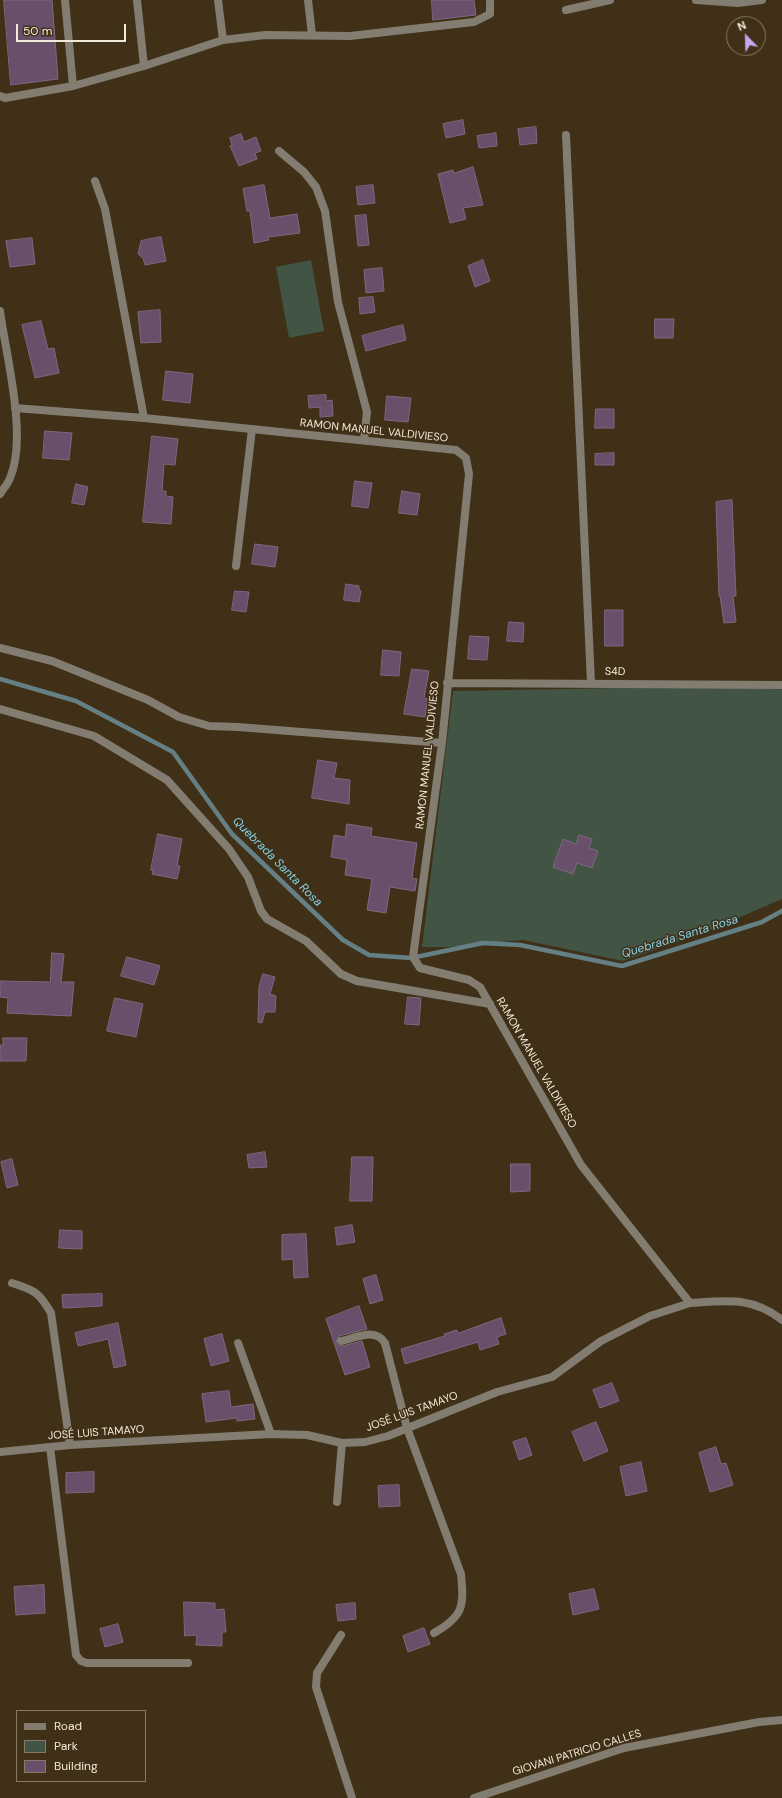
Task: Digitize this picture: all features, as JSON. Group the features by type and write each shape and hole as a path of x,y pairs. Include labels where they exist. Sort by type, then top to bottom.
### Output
{"street":[{"path":"65,0 73,86"},
{"path":"138,0 144,66"},
{"path":"218,0 223,40"},
{"path":"308,0 312,34"},
{"path":"0,96 5,98 73,86 144,66 223,40 264,35 312,34 350,36 474,22 490,14 490,0"},
{"path":"566,10 610,0"},
{"path":"696,0 738,3 762,0"},
{"path":"566,135 591,682"},
{"path":"279,152 304,172 316,187 325,211 338,302 367,412 364,440"},
{"path":"95,181 105,209 144,418"},
{"path":"0,311 15,408 17,448 10,478 0,494"},
{"name":"RAMON MANUEL VALDIVIESO","path":"15,408 144,418 456,450 466,458 469,474 442,743 413,957 420,968 475,983 480,987 581,1165 690,1303"},
{"path":"236,566 252,429"},
{"path":"0,648 52,660 148,700 179,717 209,726 442,743"},
{"name":"S4D","path":"447,683 591,682 782,685"},
{"path":"0,709 94,736 167,780 229,849 248,877 261,912 266,919 306,942 341,974 356,981 490,1004"},
{"path":"12,1283 33,1289 44,1300 51,1313 70,1445"},
{"path":"690,1303 733,1301 757,1304 782,1320"},
{"name":"JOSÉ LUIS TAMAYO","path":"0,1452 70,1445 272,1434 307,1435 342,1443 365,1442 388,1436 497,1392 552,1378 601,1341 650,1316 690,1303"},
{"path":"340,1342 371,1334 382,1338 385,1343 407,1428 461,1574 463,1599 458,1615 447,1626 434,1633"},
{"path":"238,1343 272,1434"},
{"path":"337,1502 342,1443"},
{"path":"50,1447 76,1655 78,1658 87,1663 188,1663"},
{"path":"340,1635 317,1673 316,1687 352,1798"},
{"name":"GIOVANI PATRICIO CALLES","path":"474,1798 624,1748 759,1722 782,1720"}],"green space":[{"path":"311,260 324,331 289,338 276,267"},
{"path":"782,685 782,899 708,931 623,961 523,940 449,947 422,947 453,691"}],"building":[{"path":"4,0 52,0 58,79 11,85"},
{"path":"432,0 474,0 476,15 433,20"},
{"path":"463,120 465,134 446,138 443,124"},
{"path":"536,127 537,143 520,145 518,129"},
{"path":"496,133 497,146 479,148 477,136"},
{"path":"241,134 244,142 256,137 261,151 255,153 257,159 239,166 230,146 232,145 230,138"},
{"path":"473,167 483,205 463,208 466,219 450,223 438,174 453,170 454,173"},
{"path":"264,185 270,218 297,214 300,233 268,237 269,240 254,243 250,211 247,211 243,189"},
{"path":"373,185 375,203 358,205 356,187"},
{"path":"366,215 369,245 358,246 355,216"},
{"path":"161,237 166,261 145,265 143,258 138,254 141,241"},
{"path":"32,238 35,264 10,267 6,241"},
{"path":"483,260 490,281 475,287 468,266"},
{"path":"382,268 384,291 366,293 364,270"},
{"path":"373,297 375,312 360,314 359,298"},
{"path":"160,310 161,342 141,343 138,312"},
{"path":"655,319 674,319 673,338 655,338"},
{"path":"41,321 48,349 54,348 59,373 35,378 22,325"},
{"path":"403,325 406,340 366,351 362,336"},
{"path":"166,371 193,374 190,403 163,400"},
{"path":"326,395 326,401 332,400 333,416 320,417 320,407 309,408 308,396"},
{"path":"387,396 411,398 408,422 385,420"},
{"path":"596,409 614,409 614,428 595,428"},
{"path":"45,431 72,433 69,460 43,458"},
{"path":"152,436 178,439 175,465 164,464 162,491 166,491 166,496 173,497 171,524 143,522"},
{"path":"614,453 614,465 595,465 595,454"},
{"path":"355,481 372,483 368,508 352,506"},
{"path":"76,484 88,487 84,505 72,503"},
{"path":"402,491 420,494 417,515 399,513"},
{"path":"732,500 736,596 733,596 736,622 724,623 719,596 716,502"},
{"path":"255,544 278,547 275,567 252,564"},
{"path":"346,584 359,586 359,590 361,591 359,602 344,600"},
{"path":"235,591 249,592 246,612 232,610"},
{"path":"605,610 623,610 623,646 605,646"},
{"path":"509,622 524,623 523,642 507,641"},
{"path":"470,636 489,637 487,660 468,659"},
{"path":"383,650 401,652 399,676 381,675"},
{"path":"412,669 429,671 424,698 428,699 425,717 404,714"},
{"path":"318,760 337,763 334,778 350,780 349,804 312,798"},
{"path":"347,824 372,828 371,836 417,843 412,878 417,879 415,891 390,887 386,913 367,910 372,879 345,875 347,860 331,857 334,835 345,837"},
{"path":"158,834 182,839 177,866 180,866 177,879 152,874 153,870 151,870"},
{"path":"579,835 592,839 589,848 598,851 592,868 577,863 573,874 553,867 563,839 576,844"},
{"path":"52,953 64,954 61,982 74,982 71,1016 7,1013 8,998 0,997 0,981 50,982"},
{"path":"127,957 160,966 154,985 121,976"},
{"path":"263,974 275,977 270,994 276,996 275,1012 265,1012 262,1023 258,1022 259,987"},
{"path":"408,997 421,998 419,1025 405,1024"},
{"path":"115,998 143,1004 136,1037 107,1031"},
{"path":"3,1038 27,1038 26,1061 0,1061 0,1045 3,1045"},
{"path":"265,1152 267,1167 249,1168 247,1155"},
{"path":"352,1157 373,1157 372,1201 350,1201"},
{"path":"12,1159 18,1185 7,1188 1,1162"},
{"path":"511,1164 530,1164 530,1191 511,1192"},
{"path":"352,1225 355,1242 337,1245 335,1228"},
{"path":"60,1230 82,1231 82,1249 59,1248"},
{"path":"306,1234 308,1277 294,1278 293,1259 282,1260 282,1235"},
{"path":"376,1275 383,1300 370,1304 363,1279"},
{"path":"102,1294 102,1306 63,1308 62,1295"},
{"path":"359,1306 367,1329 339,1336 336,1342 337,1345 342,1346 362,1341 370,1367 345,1375 326,1319"},
{"path":"501,1318 506,1334 497,1337 499,1344 480,1350 478,1342 405,1364 401,1349 445,1336 444,1334 457,1330 458,1333"},
{"path":"118,1323 126,1365 114,1368 108,1339 78,1346 75,1333"},
{"path":"222,1334 229,1361 211,1366 204,1339"},
{"path":"612,1383 619,1401 600,1408 593,1390"},
{"path":"229,1391 231,1407 253,1404 255,1419 237,1421 237,1418 206,1422 202,1394"},
{"path":"596,1422 608,1451 584,1461 572,1432"},
{"path":"526,1438 532,1455 519,1460 513,1442"},
{"path":"716,1447 721,1464 726,1463 733,1485 710,1492 699,1453"},
{"path":"641,1462 647,1491 626,1496 620,1467"},
{"path":"94,1472 94,1492 66,1493 66,1473"},
{"path":"399,1485 400,1506 379,1507 378,1486"},
{"path":"44,1585 45,1613 16,1615 14,1587"},
{"path":"594,1589 599,1609 573,1615 569,1594"},
{"path":"184,1602 215,1603 215,1610 224,1609 226,1632 222,1632 222,1646 196,1645 197,1635 185,1636"},
{"path":"355,1603 356,1619 338,1621 336,1605"},
{"path":"118,1624 123,1642 105,1647 100,1629"},
{"path":"424,1628 430,1644 408,1652 403,1636"}],"waterway":[{"name":"Quebrada Santa Rosa","path":"0,679 76,701 173,752 232,834 343,940 369,955 411,958"},
{"name":"Quebrada Santa Rosa","path":"416,957 483,943 520,945 622,966 762,922 782,911"}]}
